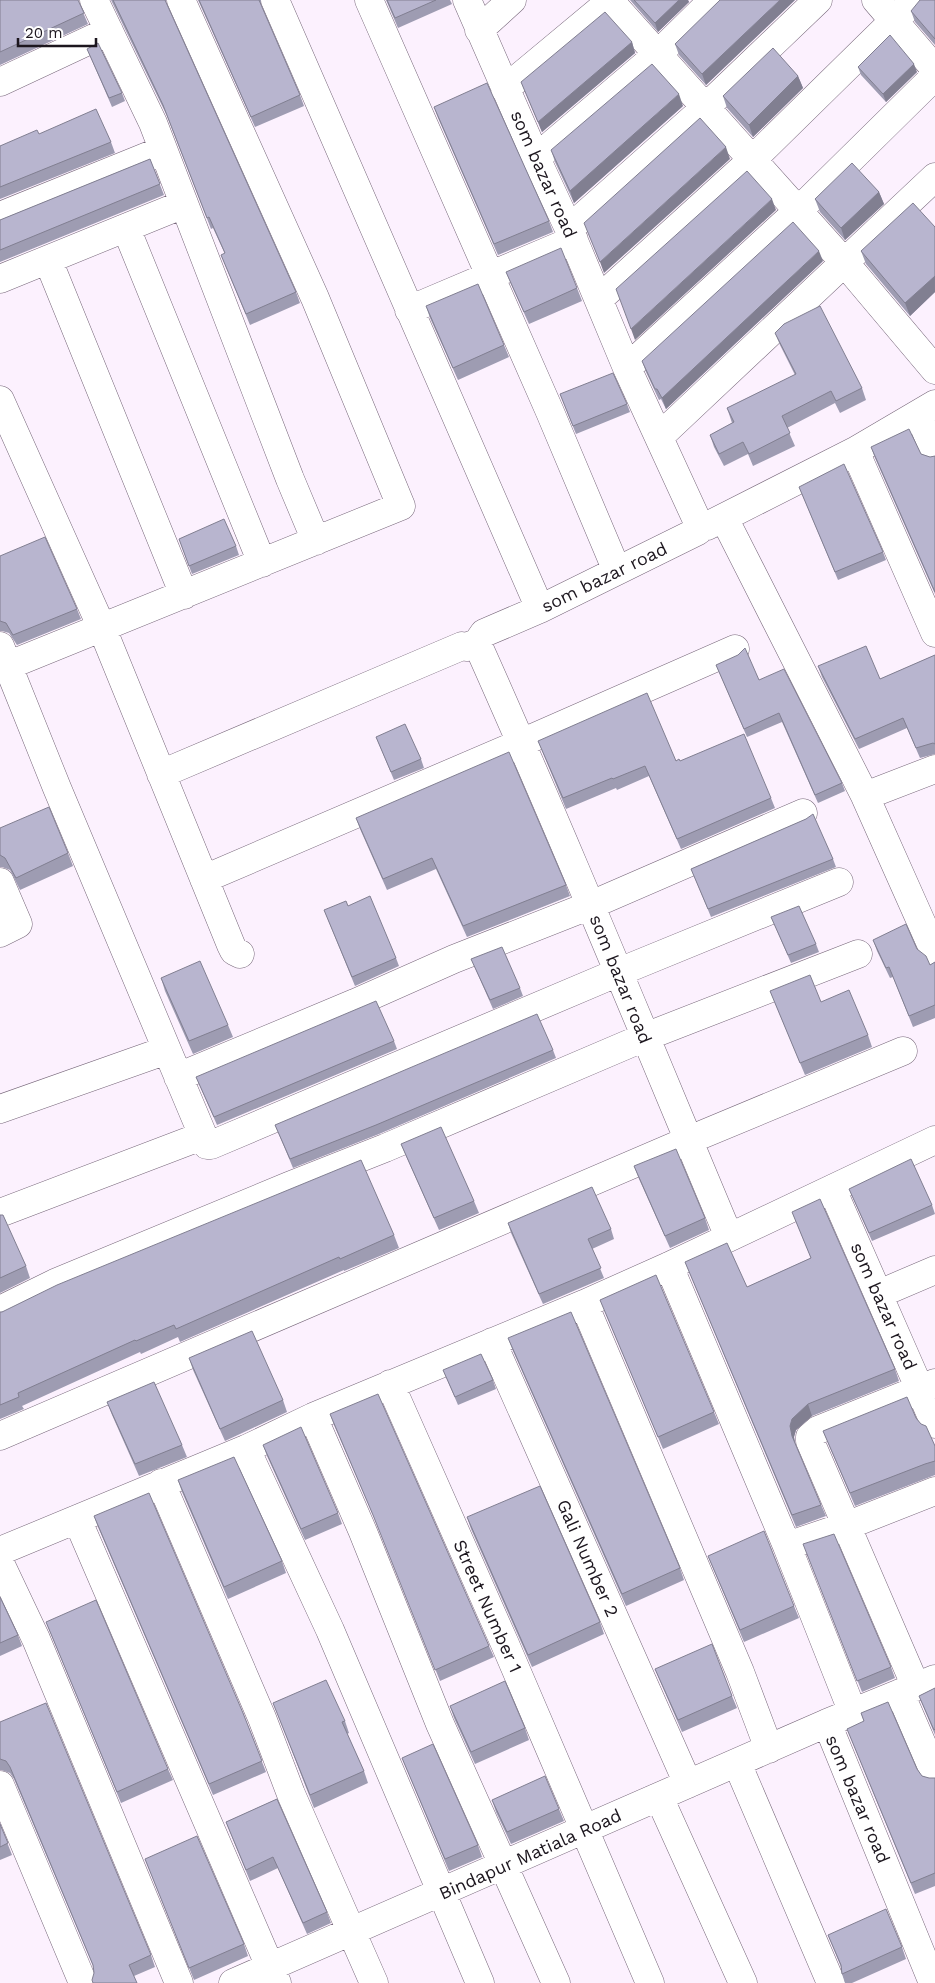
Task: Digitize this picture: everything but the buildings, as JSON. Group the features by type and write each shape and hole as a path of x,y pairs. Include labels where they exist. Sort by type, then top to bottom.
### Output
{"street":[{"path":"94,0 153,123 286,470 316,541"},
{"path":"182,0 315,298 401,506 102,628 4,656 207,1145 211,1145 618,972 839,882"},
{"path":"275,0 540,609"},
{"path":"369,0 617,571"},
{"name":"som bazar road","path":"467,0 599,299 627,368 699,524 700,530 540,609 484,633 477,643 591,905 644,1037 729,1237"},
{"path":"479,30 512,0"},
{"path":"536,158 657,54 713,0"},
{"path":"409,310 490,276 571,235 818,0"},
{"path":"876,0 935,68"},
{"path":"599,299 752,160 915,0"},
{"path":"505,89 610,1 844,262 935,370"},
{"path":"0,82 109,31"},
{"path":"627,368 798,211 935,76"},
{"path":"0,216 163,150"},
{"path":"659,437 935,177"},
{"path":"0,279 184,204"},
{"path":"126,228 262,563"},
{"path":"48,260 184,595"},
{"path":"0,400 102,628 230,945 234,951 240,954"},
{"path":"700,530 855,451 927,410 935,452"},
{"path":"855,451 935,633"},
{"path":"724,518 866,796 935,953"},
{"path":"161,774 462,646 466,648 477,643"},
{"path":"204,879 521,743 735,648"},
{"path":"866,796 935,769"},
{"path":"178,1077 355,1003 454,959 591,905 803,813"},
{"path":"0,882 18,924 0,932"},
{"path":"0,1310 55,1283 385,1148 644,1037 858,954"},
{"path":"0,1108 167,1050"},
{"path":"0,1436 689,1140 904,1051"},
{"path":"0,1213 202,1136"},
{"path":"0,1551 246,1449 313,1417 390,1384 584,1304 669,1266 935,1140"},
{"name":"som bazar road","path":"832,1189 879,1294 927,1386 935,1424"},
{"path":"669,1266 787,1546 853,1713"},
{"path":"879,1294 935,1270"},
{"path":"584,1304 740,1672 769,1748"},
{"name":"Gali Number 2","path":"492,1342 685,1779"},
{"name":"Street Number 1","path":"390,1384 650,1983"},
{"path":"927,1386 818,1430 810,1437 810,1441 917,1686 935,1774"},
{"path":"313,1417 363,1532 440,1724 556,1983"},
{"path":"246,1449 330,1630 480,1983"},
{"path":"161,1483 262,1718 291,1794 374,1983"},
{"path":"787,1546 846,1526 935,1491"},
{"path":"77,1519 274,1975"},
{"path":"0,1563 36,1639 179,1983"},
{"name":"som bazar road","path":"917,1686 827,1723 933,1983"},
{"name":"Bindapur Matiala Road","path":"233,1983 274,1975 351,1932 659,1797 685,1779 737,1763 827,1723"},
{"path":"737,1763 831,1983"},
{"path":"0,1785 83,1983"},
{"path":"659,1797 743,1983"}]}
